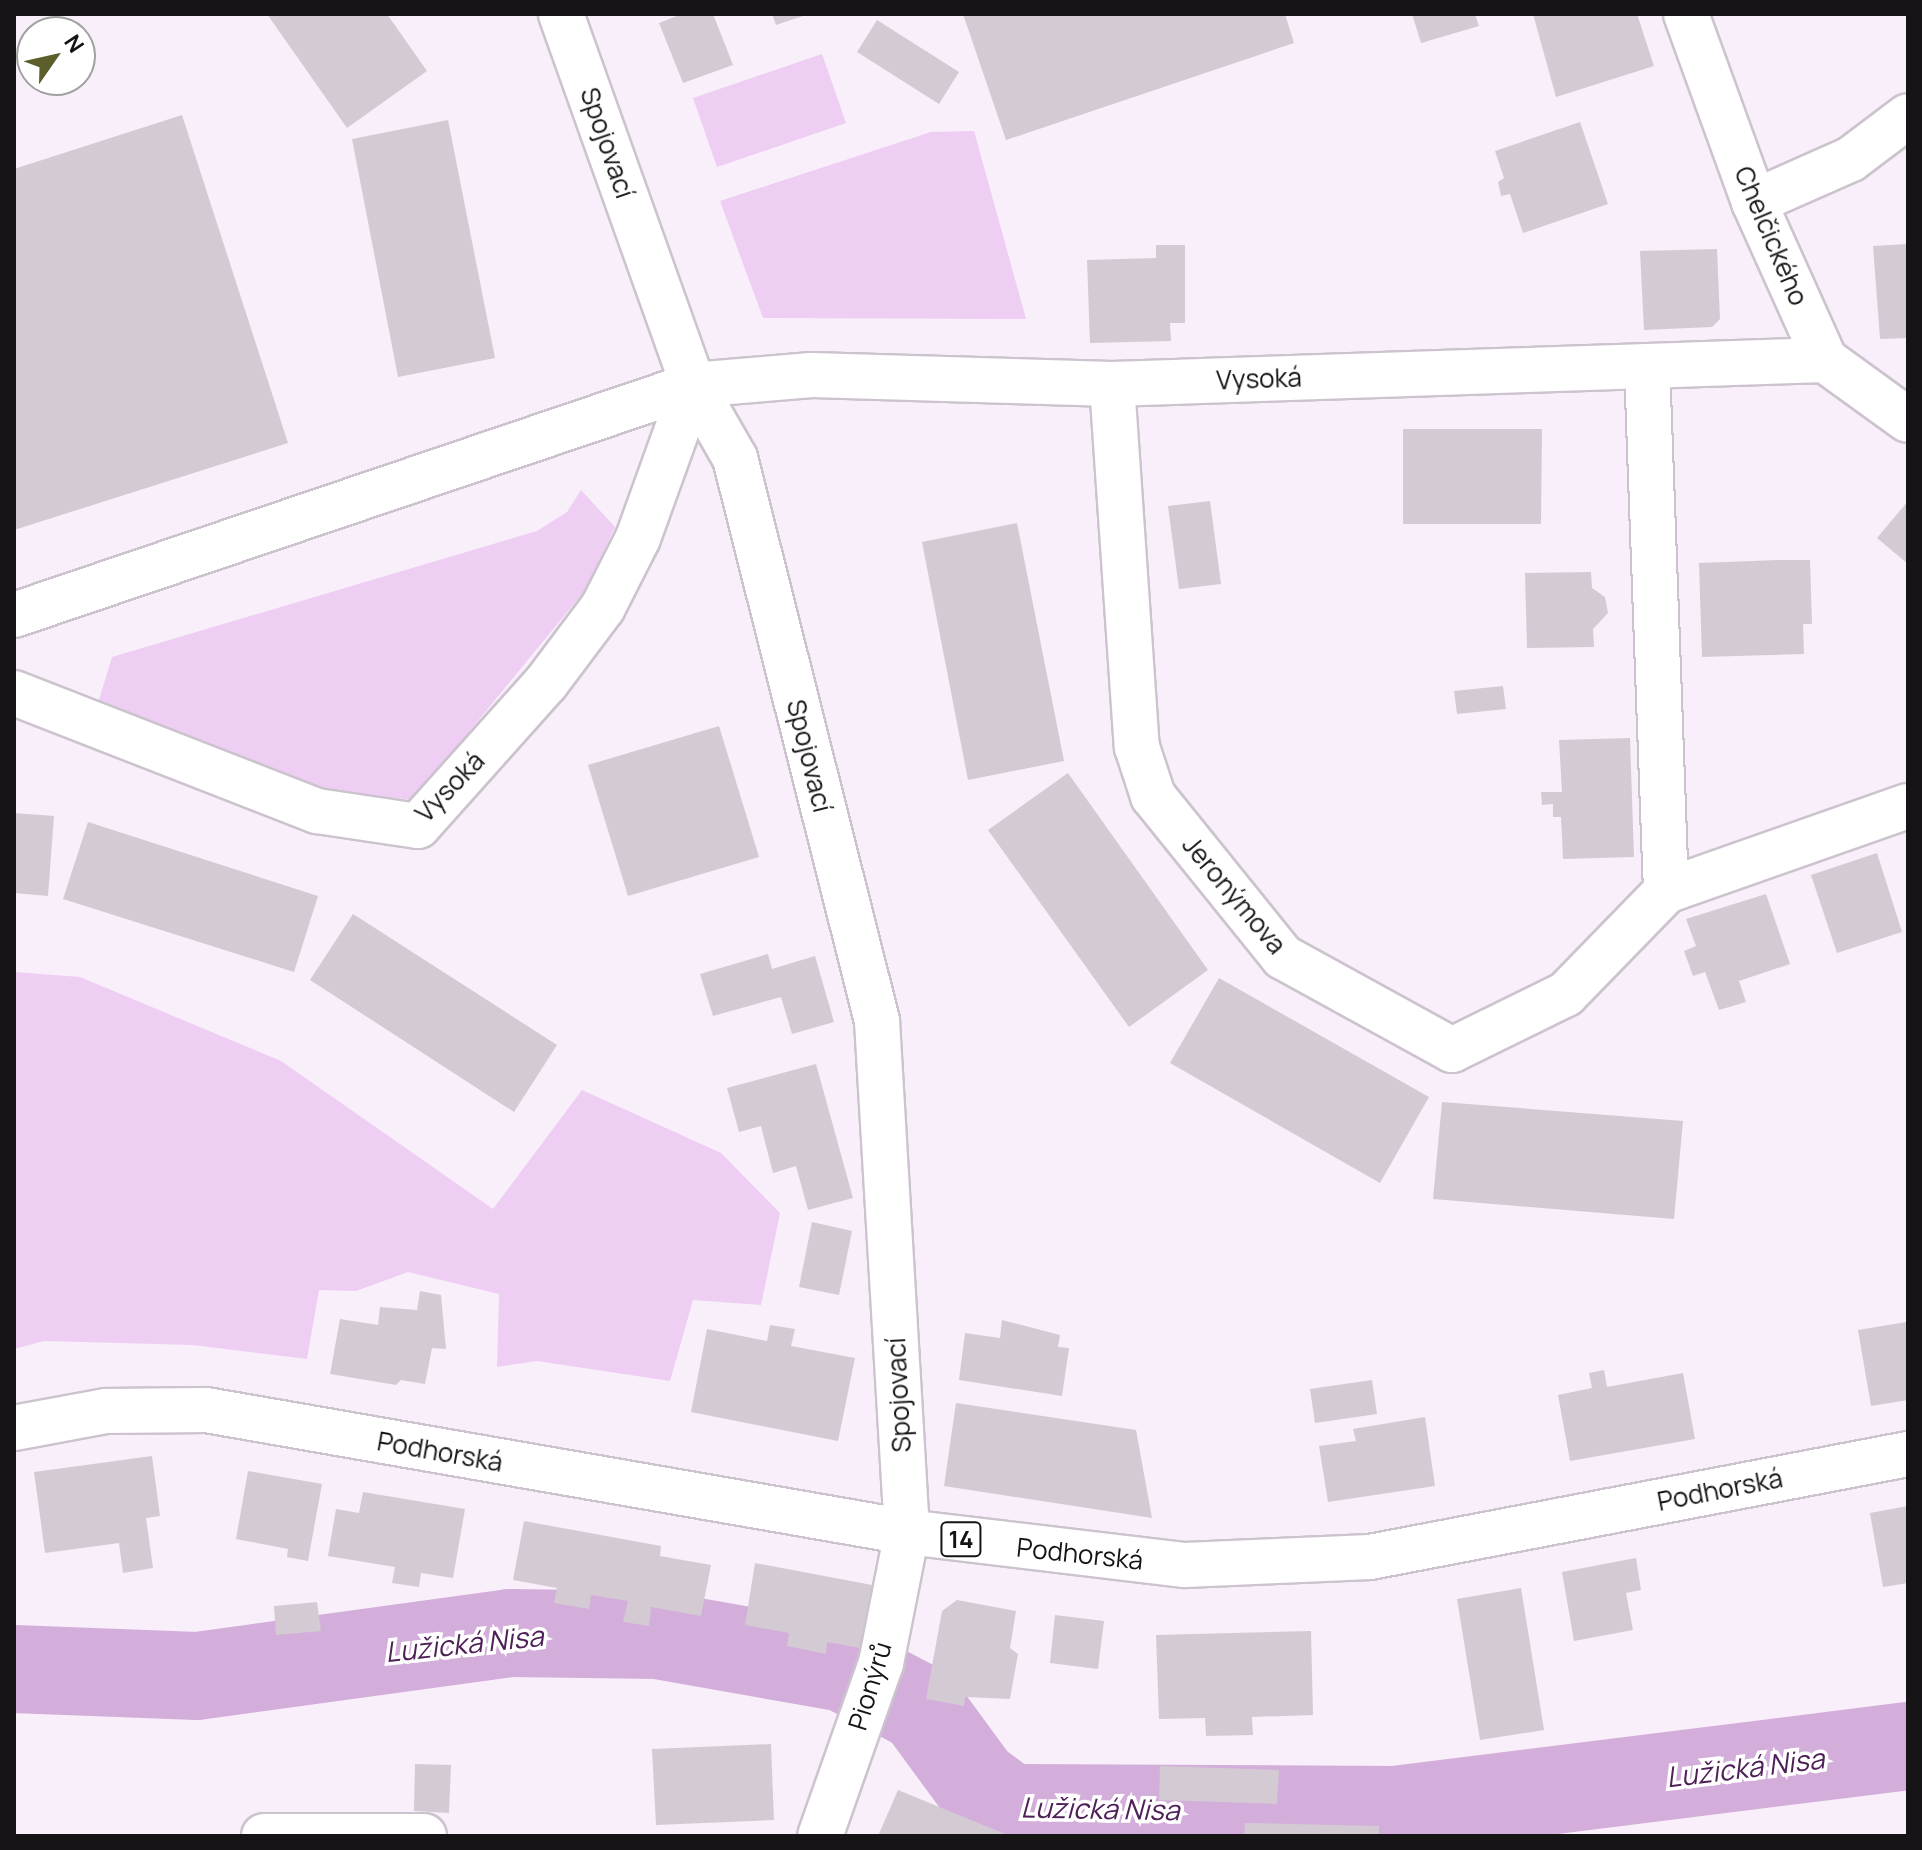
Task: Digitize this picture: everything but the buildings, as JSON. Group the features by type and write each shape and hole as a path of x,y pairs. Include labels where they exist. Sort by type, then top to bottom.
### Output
{"street":[{"name":"Spojovací","path":"561,14 693,385 735,458 877,1021 907,1532"},
{"name":"Chelčického","path":"1686,14 1754,202 1825,360"},
{"path":"1754,202 1851,159 1908,116"},
{"name":"Vysoká","path":"14,615 693,385 812,375 1112,384 1825,360"},
{"path":"1825,360 1890,385 1908,420"},
{"path":"1647,366 1666,891"},
{"name":"Jeronýmova","path":"1112,384 1137,747 1153,796 1283,957 1452,1050 1566,994 1666,891 1908,806"},
{"name":"Vysoká","path":"14,693 317,811 418,826 546,683 603,607 638,538 693,385"},
{"name":"Podhorská","path":"14,1428 106,1411 206,1410 907,1532 1185,1565 1306,1563 1370,1557 1908,1454"},
{"name":"Pionýrů","path":"820,1836 874,1681 907,1532"},
{"path":"264,1836 424,1836"}],"shaded area":[{"path":"822,54 846,123 717,167 693,98"},
{"path":"974,131 1026,319 763,318 720,201 931,132"},
{"path":"581,490 615,527 586,589 413,800 329,791 98,703 112,657 537,531 567,512"},
{"path":"14,972 80,977 281,1061 493,1209 582,1090 721,1153 780,1213 761,1305 693,1300 670,1381 537,1361 497,1367 499,1294 408,1272 356,1291 319,1290 307,1359 193,1345 44,1341 14,1349"}],"waterway":[{"name":"Lužická Nisa","path":"14,1669 197,1676 510,1633 657,1635 844,1668 921,1708 976,1783 1010,1808 1395,1810 1908,1746"}]}
